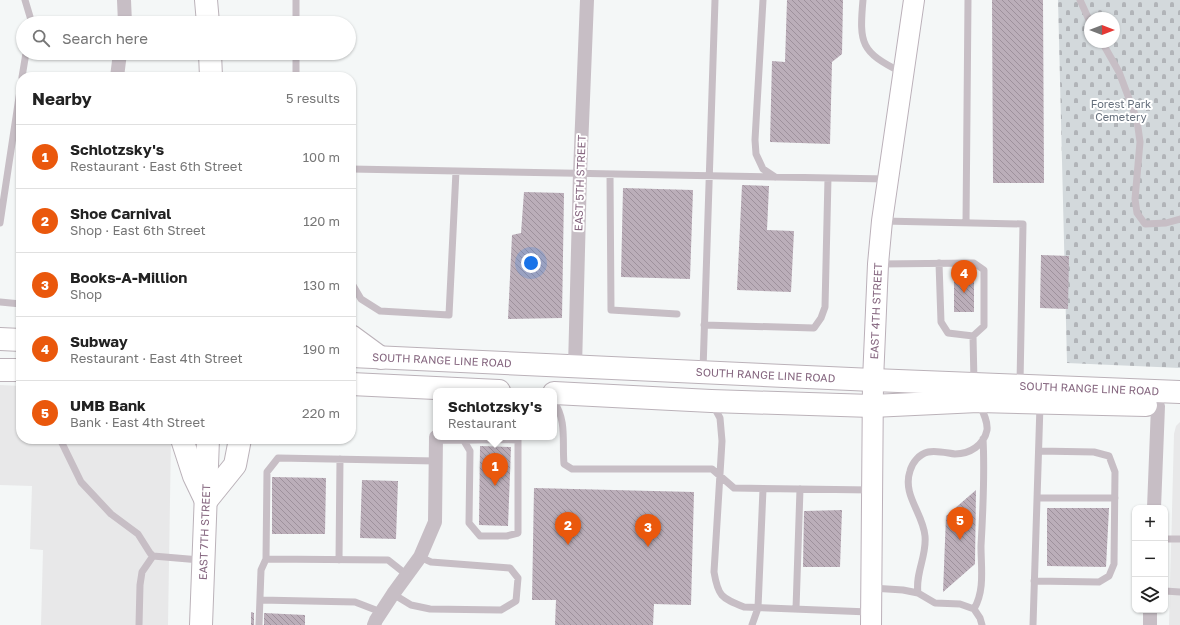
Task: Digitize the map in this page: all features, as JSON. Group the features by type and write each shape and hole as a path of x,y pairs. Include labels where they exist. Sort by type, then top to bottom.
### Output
{"main road":[{"path":"206,0 207,16"},
{"path":"210,60 211,72"},
{"path":"0,339 16,340"},
{"path":"356,340 381,358"},
{"name":"SOUTH RANGE LINE ROAD","path":"356,356 872,380 976,392 1040,402 1180,407"},
{"path":"0,370 16,370"},
{"path":"356,384 433,389"},
{"name":"SOUTH RANGE LINE ROAD","path":"557,393 711,401 872,406 1020,386 1180,392"},
{"path":"184,444 194,476 206,501 234,465 239,444"},
{"name":"EAST 7TH STREET","path":"201,625 208,444"}],"street":[{"path":"124,0 125,16"},
{"name":"EAST 5TH STREET","path":"575,367 580,173 587,0"},
{"name":"EAST 4TH STREET","path":"870,618 872,380 878,264 882,221 914,0"},
{"path":"118,72 119,60"},
{"path":"1154,505 1158,406"},
{"path":"374,625 393,594 420,557 435,522 436,440"},
{"path":"1150,613 1150,625"}],"lane":[{"path":"24,0 30,16"},
{"path":"296,0 296,16"},
{"path":"703,373 708,176 715,0"},
{"path":"763,0 755,140 756,154 763,169 775,177"},
{"path":"863,0 861,28 865,44 873,56 903,73"},
{"path":"966,223 968,0"},
{"path":"1080,0 1085,12"},
{"path":"1105,48 1119,72 1137,120 1140,142 1135,199 1137,213 1145,224 1166,223 1180,219"},
{"path":"23,72 25,60"},
{"path":"296,60 296,72"},
{"path":"0,223 16,117"},
{"path":"356,169 888,179"},
{"path":"356,290 361,298 380,311 450,315 456,171"},
{"path":"610,174 611,310 677,314"},
{"path":"704,325 814,328 821,318 825,307 828,178"},
{"path":"882,221 1023,224 1020,386"},
{"path":"878,264 939,263 974,263 984,270 984,326 973,336 948,333 941,322 939,263"},
{"path":"0,302 16,304"},
{"path":"918,593 916,583 923,561 925,536 923,523 912,502 908,487 909,472 917,458 928,452 955,454 969,452 980,444 987,430 985,416 976,392 973,336"},
{"path":"711,401 720,418 722,441 714,572 717,588 727,600 744,607 796,609 870,618"},
{"path":"1033,625 1040,402"},
{"path":"557,406 562,422 564,464 572,468 712,468 734,488 871,490"},
{"path":"974,609 979,600 982,579 981,556 984,476 983,438"},
{"path":"450,440 474,440"},
{"path":"464,441 470,451 469,523 480,536 507,536 518,533 518,440"},
{"path":"62,444 81,482 112,514 138,534 153,556 204,561"},
{"path":"1034,581 1099,582 1109,576 1114,564 1115,472 1109,456 1094,452 1039,451"},
{"path":"260,625 261,570 266,559 267,472 278,458 436,461"},
{"path":"340,460 340,560"},
{"path":"752,625 758,608 763,489"},
{"path":"796,609 800,489"},
{"path":"1037,498 1115,498"},
{"path":"1168,539 1180,539"},
{"path":"139,625 140,585 142,572 153,556"},
{"path":"393,594 411,605 430,609 501,610 516,601 518,578 510,568 431,562 420,557"},
{"path":"266,559 388,560 407,575"},
{"path":"870,588 884,588 918,593 935,603 960,604 974,609 980,618 982,625"},
{"path":"1168,591 1180,592"},
{"path":"260,600 355,602 381,612"}],"shaded area":[{"path":"0,385 16,386 16,444 171,444 168,625 41,625 43,550 30,549 32,486 0,485"},
{"path":"1180,422 1180,625 1169,625 1174,434 1176,426"}],"green space":[{"name":"Forest Park Cemetery","path":"1058,0 1180,0 1180,368 1067,363"}],"building":[{"path":"787,0 843,0 842,54 832,62 830,144 770,142 772,61 785,62"},
{"path":"992,0 1043,0 1044,183 993,183"},
{"path":"742,185 769,186 767,230 794,231 791,292 737,290"},
{"path":"623,188 693,190 690,279 621,277"},
{"path":"524,192 564,193 562,318 508,319 512,235 521,233"},
{"path":"1041,255 1069,256 1068,309 1040,308"},
{"path":"954,275 974,275 974,312 954,312"},
{"path":"480,446 511,447 508,526 479,525"},
{"path":"272,477 326,478 325,534 272,534"},
{"path":"362,480 398,481 396,539 360,538"},
{"path":"534,488 694,492 691,605 654,604 653,625 555,625 556,600 532,600"},
{"path":"976,490 975,564 943,592 946,516"},
{"path":"1047,508 1109,508 1106,567 1047,566"},
{"path":"842,510 840,567 803,567 804,511"},
{"path":"251,612 254,613 254,625 251,625"},
{"path":"264,613 305,615 305,625 264,625"}],"place":[{"name":"Subway","path":"964,293"},
{"name":"Schlotzsky's","path":"495,486"},
{"name":"UMB Bank","path":"960,540"},
{"name":"Shoe Carnival","path":"568,545"},
{"name":"Books-A-Million","path":"648,547"}]}
